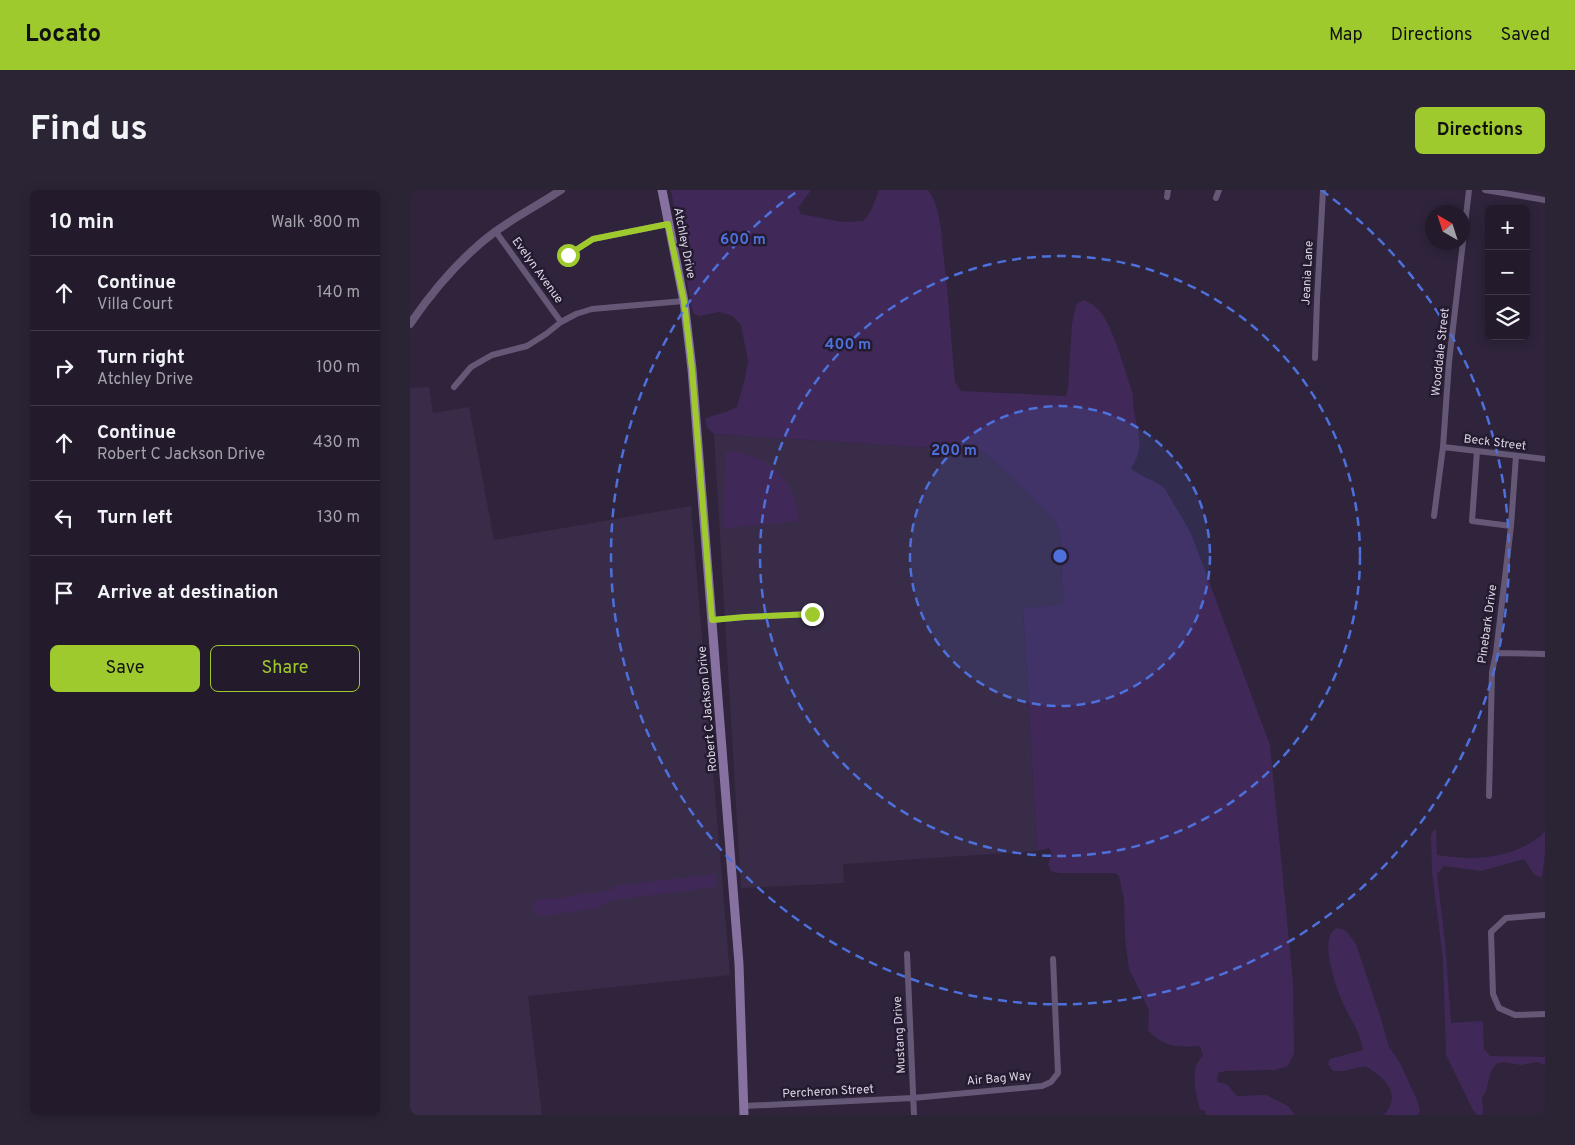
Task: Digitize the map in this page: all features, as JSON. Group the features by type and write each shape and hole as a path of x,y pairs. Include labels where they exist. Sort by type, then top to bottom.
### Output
{"main road":[{"name":"Atchley Drive","path":"662,190 684,301"},
{"name":"Robert C Jackson Drive","path":"684,301 692,369 739,964 744,1111"}],"street":[{"path":"410,324 431,294 462,260 496,232 561,190"},
{"path":"1216,198 1219,190"},
{"name":"Jeania Lane","path":"1316,358 1322,190"},
{"name":"Wooddale Street","path":"1434,516 1443,447 1449,362 1469,190"},
{"path":"1486,190 1545,200"},
{"path":"568,255 593,239 668,224"},
{"name":"Evelyn Avenue","path":"496,232 561,322"},
{"path":"454,387 471,367 492,355 527,346 561,322 592,308 684,301"},
{"name":"Beck Street","path":"1443,447 1545,459"},
{"path":"1477,451 1472,521 1511,526"},
{"name":"Pinebark Drive","path":"1489,796 1492,672 1496,653 1511,526 1516,456"},
{"path":"712,620 812,614"},
{"path":"1496,653 1545,654"},
{"path":"1545,915 1506,918 1491,932 1493,994 1499,1008 1515,1015 1545,1014"},
{"name":"Mustang Drive","path":"907,954 914,1115"},
{"name":"Air Bag Way","path":"913,1098 1042,1086 1051,1082 1058,1073 1054,959"},
{"name":"Percheron Street","path":"744,1111 913,1098"}],"shaded area":[{"path":"671,190 811,190 798,208 801,214 842,222 863,221 871,211 879,190 928,190 936,206 940,224 955,382 961,391 1066,396 1072,324 1076,305 1083,300 1089,302 1102,314 1115,342 1133,394 1139,449 1131,468 1165,489 1191,533 1270,745 1293,982 1294,1053 1288,1066 1275,1070 1225,1071 1218,1073 1217,1082 1227,1084 1237,1096 1266,1095 1288,1106 1295,1115 1206,1115 1206,1111 1200,1109 1195,1073 1198,1062 1203,1055 1200,1046 1172,1045 1160,1040 1148,1030 1149,1010 1129,969 1125,937 1124,900 1119,876 1115,873 1059,873 1051,871 1048,864 1052,854 1049,848 1037,851 1023,608 1063,605 1060,536 1056,522 982,451 714,434 707,427 705,419 737,407 748,361 741,325 733,316 719,312 699,316 694,314"},
{"path":"429,387 433,413 469,407 494,540 691,506 730,975 528,996 542,1115 410,1115 410,388"},
{"path":"714,434 982,451 1056,522 1060,536 1063,606 1023,608 1037,851 843,864 844,883 741,888"},
{"path":"732,451 759,459 779,473 793,494 799,521 724,529 725,452"},
{"path":"1436,829 1437,855 1461,858 1497,856 1508,853 1539,838 1545,830 1542,877 1533,873 1524,859 1481,871 1444,866 1437,874 1445,942 1451,1023 1483,1021 1484,1049 1490,1056 1545,1057 1545,1065 1537,1062 1521,1065 1503,1062 1496,1064 1491,1071 1486,1091 1482,1098 1482,1115 1477,1115 1473,1110 1446,1055 1443,960 1432,872 1431,836 1432,832"},
{"path":"715,874 717,883 713,887 615,900 606,903 600,908 540,916 532,906 534,900 566,897 587,892 587,895 611,890 614,886"},
{"path":"1338,928 1346,931 1356,944 1389,1047 1400,1063 1417,1100 1420,1110 1418,1115 1384,1115 1392,1100 1389,1086 1379,1075 1365,1066 1343,1071 1333,1071 1328,1064 1330,1059 1363,1050 1359,1036 1340,996 1330,964 1329,938 1332,931"}],"route":[{"path":"568,255 593,239 668,224 684,301 692,369 712,620 812,614"}]}
